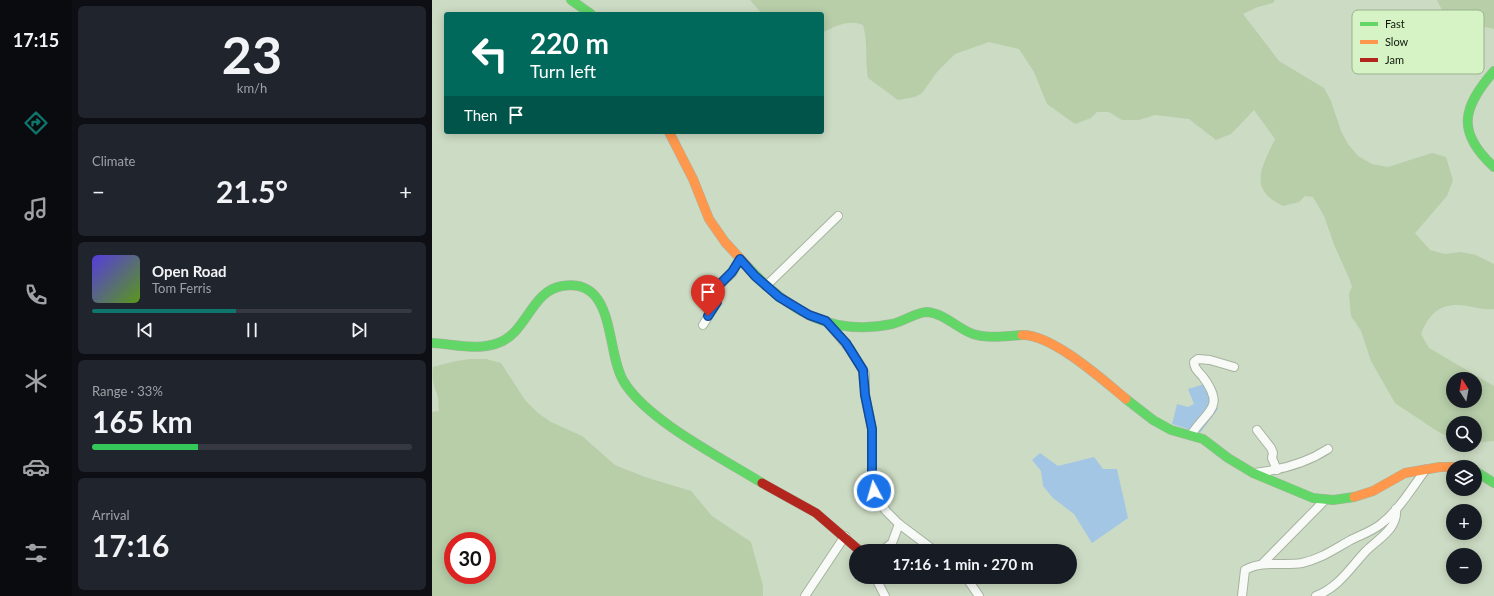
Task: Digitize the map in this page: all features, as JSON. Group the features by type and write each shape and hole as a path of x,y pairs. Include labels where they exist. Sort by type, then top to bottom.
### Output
{"main road":[{"path":"571,0 588,12"},
{"path":"1494,71 1474,95 1469,105 1467,116 1468,130 1476,148 1494,167"},
{"path":"670,134 693,179 709,219 740,259 766,286 797,308 826,321 838,326 875,327 893,324 926,312 940,316 972,334 983,337 1030,335 1052,345 1081,362 1153,420 1171,430 1191,435 1208,442 1228,458 1254,473 1313,498 1326,500 1342,499 1364,494 1380,487 1400,474 1426,469 1446,468"},
{"path":"432,343 483,345 497,344 513,333 535,304 546,293 560,287 577,286 584,288 595,297 602,306 607,317 618,370 632,394 646,408 685,436 761,482 809,508 853,544"},
{"path":"1482,475 1494,483"}],"street":[{"path":"766,286 838,216"},
{"path":"703,325 717,302 714,290 732,272 740,259"},
{"path":"826,321 846,343 863,370 865,395 872,429 872,479 874,491 886,511 899,524 926,544"},
{"path":"1191,435 1214,408 1215,400 1207,383 1194,367 1194,362 1198,359 1210,360 1234,367"},
{"path":"1256,430 1271,448 1273,453 1272,458 1277,470"},
{"path":"1254,473 1277,470 1307,461 1328,449"},
{"path":"1242,596 1245,570 1262,564 1282,565 1303,562 1326,555 1381,524 1396,509 1426,469"},
{"path":"1262,564 1326,500"},
{"path":"1316,596 1343,579 1366,552 1383,537 1395,520 1396,509"},
{"path":"892,544 899,524"},
{"path":"805,596 845,536"},
{"path":"879,584 885,596"},
{"path":"971,584 979,596"}],"green space":[{"path":"750,0 1275,0 1273,3 1258,7 1243,14 1279,61 1324,88 1331,101 1341,131 1348,144 1358,156 1372,164 1388,167 1432,153 1446,157 1453,180 1447,196 1415,233 1430,250 1445,254 1461,252 1476,255 1494,264 1494,309 1462,305 1447,306 1434,313 1429,318 1421,334 1429,348 1470,372 1446,372 1446,408 1482,408 1482,379 1494,386 1494,441 1482,442 1482,416 1446,416 1446,436 1395,403 1371,361 1361,331 1351,316 1349,294 1352,287 1324,216 1313,197 1305,196 1299,202 1283,206 1272,199 1261,185 1262,168 1275,139 1254,110 1231,134 1216,140 1189,119 1155,115 1139,120 1122,120 1109,112 1097,112 1091,118 1075,124 1047,104 1034,72 1019,49 989,42 955,54 937,72 922,93 915,97 898,100 868,78 865,31 863,25 857,23 842,24 824,32 824,12 760,12"},
{"path":"1437,0 1494,0 1494,29 1484,27 1484,10 1442,10"},
{"path":"471,359 486,359 501,363 525,400 538,413 551,422 582,436 615,465 645,477 691,491 712,516 751,542 763,586 763,596 432,596 432,412 439,411 438,396 433,381 433,367"}],"water":[{"path":"1208,383 1218,409 1200,433 1172,424 1177,404 1188,407 1194,404 1188,389"},
{"path":"1040,453 1058,466 1094,457 1103,469 1117,469 1128,518 1092,543 1074,514 1053,498 1043,486 1041,471 1032,460"}],"traffic: fast":[{"path":"571,0 588,12"},
{"path":"1494,71 1483,84 1475,97 1470,108 1468,120 1469,131 1473,142 1494,167"},
{"path":"747,266 762,282 795,307 830,323 849,327 870,327 896,323 923,312 927,312 939,315 967,332 979,336 997,337 1022,335"},
{"path":"432,343 474,347 482,347 498,343 508,338 516,331 536,304 552,289 562,286 580,286 592,293 601,305 606,319 618,369 624,382 635,397 650,411 687,438 762,483"},
{"path":"1126,399 1153,420 1171,430 1203,439 1228,458 1253,473 1313,498 1333,500 1354,497"},
{"path":"1482,475 1494,483"}],"traffic: slow":[{"path":"670,134 693,179 709,219 725,242 747,266"},
{"path":"1022,335 1048,342 1062,350 1091,370 1126,399"},
{"path":"1354,497 1373,491 1405,473 1446,467"}],"traffic: jam":[{"path":"762,483 816,513 852,544"}],"route":[{"path":"708,316 717,302 714,290 734,270 740,259 755,276 779,297 809,315 826,321 846,343 865,374 865,395 872,429 872,479 874,491"}]}
